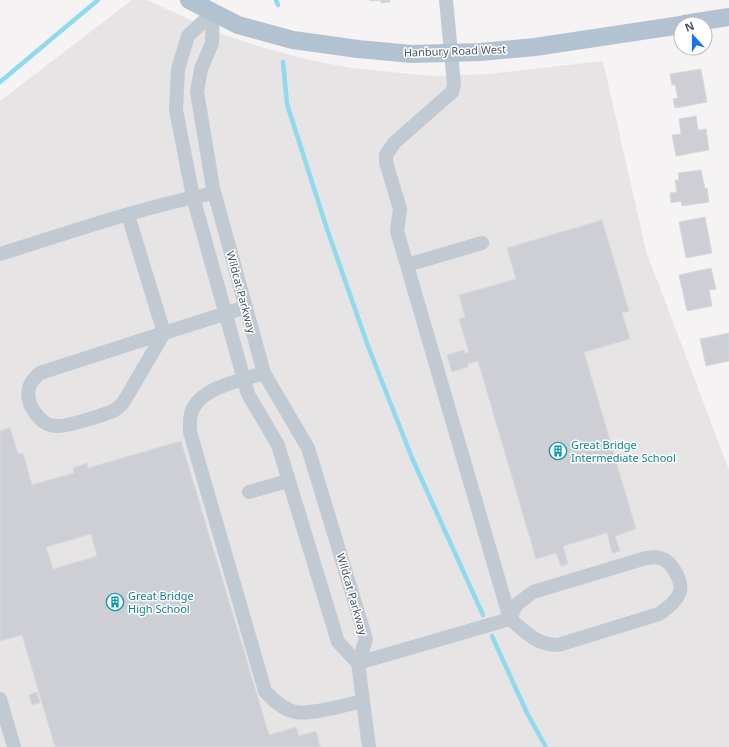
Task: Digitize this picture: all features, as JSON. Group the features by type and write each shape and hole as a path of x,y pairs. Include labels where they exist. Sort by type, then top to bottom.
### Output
{"main road":[{"name":"Hanbury Road West","path":"189,0 238,25 293,40 358,49 412,54 480,52 535,47 673,25"},
{"path":"713,19 729,17"}],"street":[{"path":"446,0 454,84 452,92 394,143 386,155 386,162 400,209 397,231 510,619 539,642 549,645 558,645 659,614 672,605 680,592 679,580 672,567 665,560 656,557 646,558 533,592 516,605 510,619"},
{"name":"Wildcat Parkway","path":"213,12 212,43 201,69 197,92 198,107 214,193 264,373 308,448 366,639 358,663 338,642 278,445 248,394 193,197 176,110 178,70 188,36 213,12"},
{"path":"176,110 198,107"},
{"path":"0,254 128,214 214,193"},
{"path":"128,214 164,333 123,403 115,410 64,426 51,426 41,420 33,410 29,399 29,388 33,380 40,373 164,333 226,313 246,307"},
{"path":"407,265 482,243"},
{"path":"264,373 222,386 208,393 192,410 190,432 265,691 274,702 296,712 315,712 363,701"},
{"path":"249,492 288,481"},
{"path":"369,747 358,663 510,619"},
{"path":"0,698 14,747"}],"shaded area":[{"path":"132,0 147,0 221,34 258,46 309,60 352,68 431,76 488,74 603,61 646,251 729,470 729,747 0,747 0,101"}],"building":[{"path":"381,0 390,0 390,2 381,3"},
{"path":"701,69 707,102 675,108 673,99 678,98 675,85 672,85 670,74"},
{"path":"696,116 698,130 706,129 709,150 676,156 672,135 681,134 679,119"},
{"path":"701,170 705,189 707,188 709,202 682,206 681,201 671,203 670,193 677,192 675,180 679,180 678,173"},
{"path":"705,217 712,253 686,258 679,222"},
{"name":"Great Bridge Intermediate School","path":"602,220 629,311 622,313 630,339 584,352 636,529 615,536 620,551 612,553 607,533 563,546 568,564 561,566 556,553 536,559 478,361 468,364 468,367 452,372 447,355 464,350 465,353 469,352 459,319 465,317 459,295 516,279 507,248"},
{"path":"711,268 716,289 709,290 712,306 687,311 679,275"},
{"path":"729,333 729,361 706,366 700,339"},
{"name":"Great Bridge High School","path":"10,428 18,454 23,453 32,485 74,473 73,468 87,463 88,468 181,441 269,735 296,727 299,736 316,731 320,747 55,747 22,635 0,641 0,431","holes":["91,534 97,556 53,569 46,547"]},
{"path":"37,692 40,703 32,705 29,695"}],"waterway":[{"path":"0,82 98,0"},
{"path":"276,0 278,5"},
{"path":"283,62 287,104 327,229 368,346 412,458 483,615"},
{"path":"492,636 527,713 546,747"}],"place":[{"name":"Great Bridge Intermediate School","path":"558,451"},
{"name":"Great Bridge High School","path":"115,602"}]}
